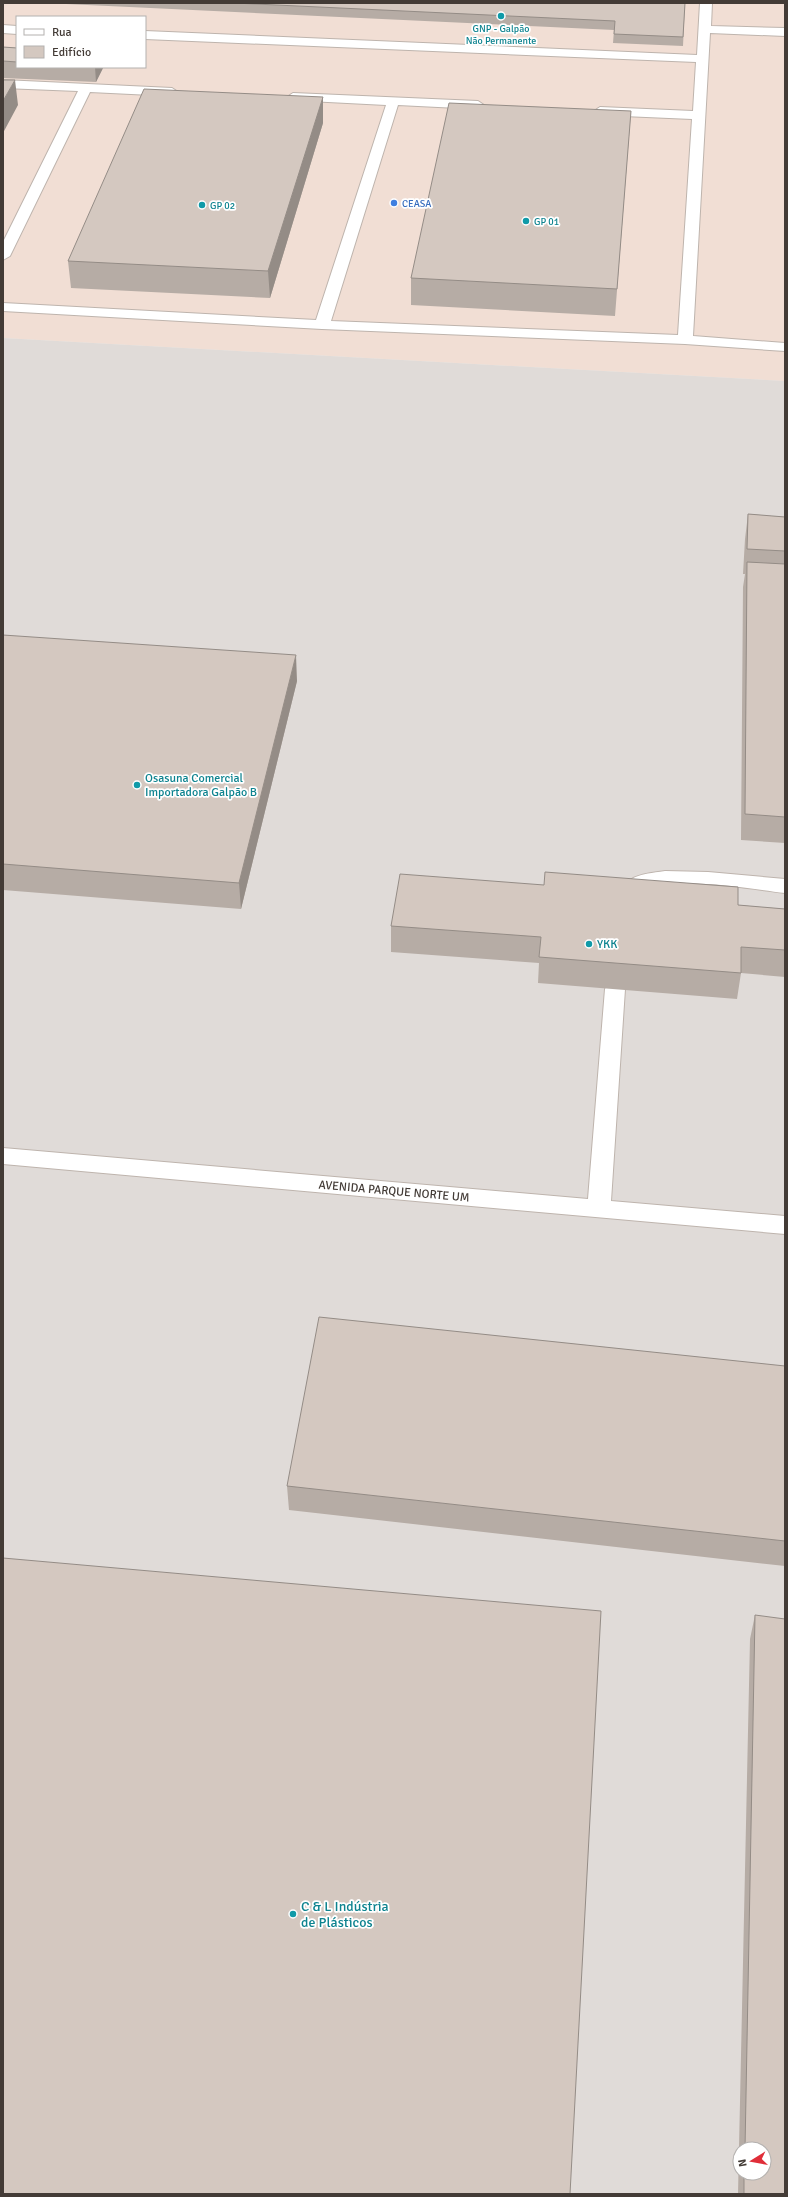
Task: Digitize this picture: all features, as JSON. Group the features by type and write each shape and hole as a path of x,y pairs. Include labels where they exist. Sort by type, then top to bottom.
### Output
{"street":[{"path":"685,340 706,3"},
{"path":"3,29 16,30"},
{"path":"704,29 785,32"},
{"path":"146,35 702,59"},
{"path":"3,84 188,92"},
{"path":"3,256 86,88"},
{"path":"283,97 487,106"},
{"path":"322,325 393,102"},
{"path":"589,110 699,115"},
{"path":"3,307 322,325 685,340 785,347"},
{"path":"620,904 634,884 650,878 670,877 785,886"},
{"path":"599,1209 616,989"},
{"name":"AVENIDA PARQUE NORTE UM","path":"3,1156 785,1225"}],"shaded area":[{"name":"CEASA","path":"3,3 785,3 785,381 3,338"},
{"path":"3,338 785,381 785,2194 3,2194"}],"building":[{"path":"234,3 685,3 683,37 614,34 615,21"},
{"path":"3,47 16,48 16,62 3,61"},
{"path":"3,80 15,80 3,101"},
{"name":"GP 02","path":"144,89 323,97 268,271 68,261"},
{"name":"GP 01","path":"449,103 631,111 617,289 411,278"},
{"path":"748,514 785,517 785,551 747,549"},
{"path":"747,562 785,564 785,817 745,814"},
{"name":"Osasuna Comercial Importadora Galpão B","path":"3,635 296,655 239,883 3,864"},
{"name":"YKK","path":"545,872 738,887 738,905 785,909 785,950 741,947 741,973 539,957 541,937 391,926 400,874 544,885"},
{"path":"319,1317 785,1366 785,1541 287,1486"},
{"name":"C & L Indústria de Plásticos","path":"3,1558 601,1611 570,2194 3,2194"},
{"path":"755,1615 785,1619 785,2194 744,2194 744,2181 772,2181 772,2141 745,2141"}],"place":[{"name":"GNP - Galpão Não Permanente","path":"501,16"},
{"name":"CEASA","path":"394,203"},
{"name":"GP 02","path":"202,205"},
{"name":"GP 01","path":"526,221"},
{"name":"Osasuna Comercial Importadora Galpão B","path":"137,785"},
{"name":"YKK","path":"589,944"},
{"name":"C & L Indústria de Plásticos","path":"293,1914"}]}
